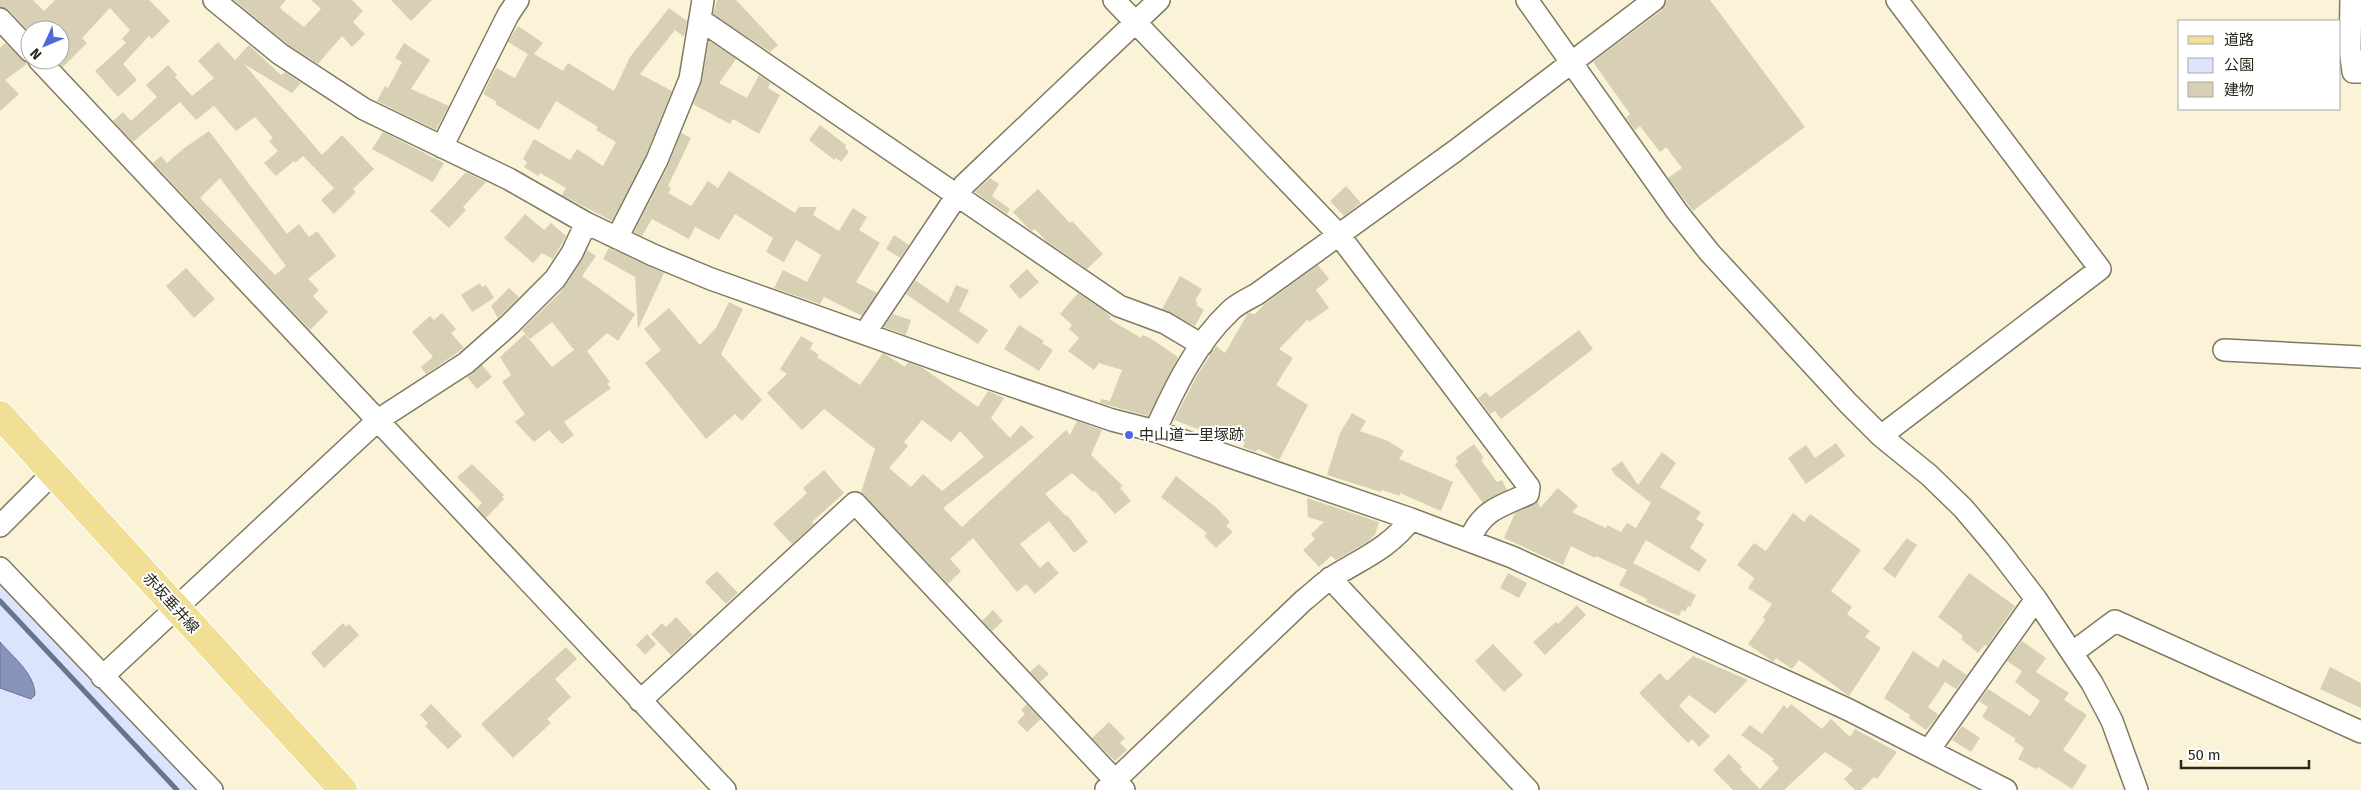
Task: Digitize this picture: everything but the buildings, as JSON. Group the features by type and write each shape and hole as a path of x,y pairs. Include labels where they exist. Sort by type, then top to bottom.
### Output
{"main road":[{"name":"赤坂垂井線","path":"0,415 343,790"}],"street":[{"path":"214,0 280,54 364,109 509,179 586,223 617,238 711,279 1112,420 1155,431 1185,443 1470,539 1847,709 2006,790"},
{"path":"442,147 508,15 518,0"},
{"path":"617,238 657,160 690,80 703,0"},
{"path":"1114,0 1339,235 1530,487 1528,494 1486,513 1475,527 1470,539"},
{"path":"865,333 956,194 1159,0"},
{"path":"1527,0 1678,213 1710,252 1848,403 1881,436 1929,475 1962,508 1997,548 2036,599 2092,683 2112,721 2138,790"},
{"path":"1155,431 1172,393 1202,345 1231,310 1257,294 1339,235 1654,0"},
{"path":"1881,436 2100,269 1897,0"},
{"path":"2351,0 2350,49 2353,72 2361,72"},
{"path":"0,19 20,40"},
{"path":"699,23 708,25 1119,306 1165,323 1202,345"},
{"path":"48,70 640,701 726,790"},
{"path":"102,677 378,420 466,363 509,325 555,279 572,253 586,223"},
{"path":"2224,350 2361,357"},
{"path":"0,526 53,473"},
{"path":"640,701 855,503 1115,787 1330,578 1356,566 1400,534 1411,518"},
{"path":"0,568 102,677 212,790"},
{"path":"1330,578 1528,790"},
{"path":"1929,750 2036,599"},
{"path":"2072,653 2115,621 2361,732"}],"green space":[{"path":"0,582 197,790 0,790 0,688 24,697 18,661 0,642"}],"water":[{"path":"0,642 22,666 31,680 35,695 31,699 0,688"}],"waterway":[{"path":"0,601 177,790"}],"place":[{"name":"中山道一里塚跡","path":"1129,435"}]}
